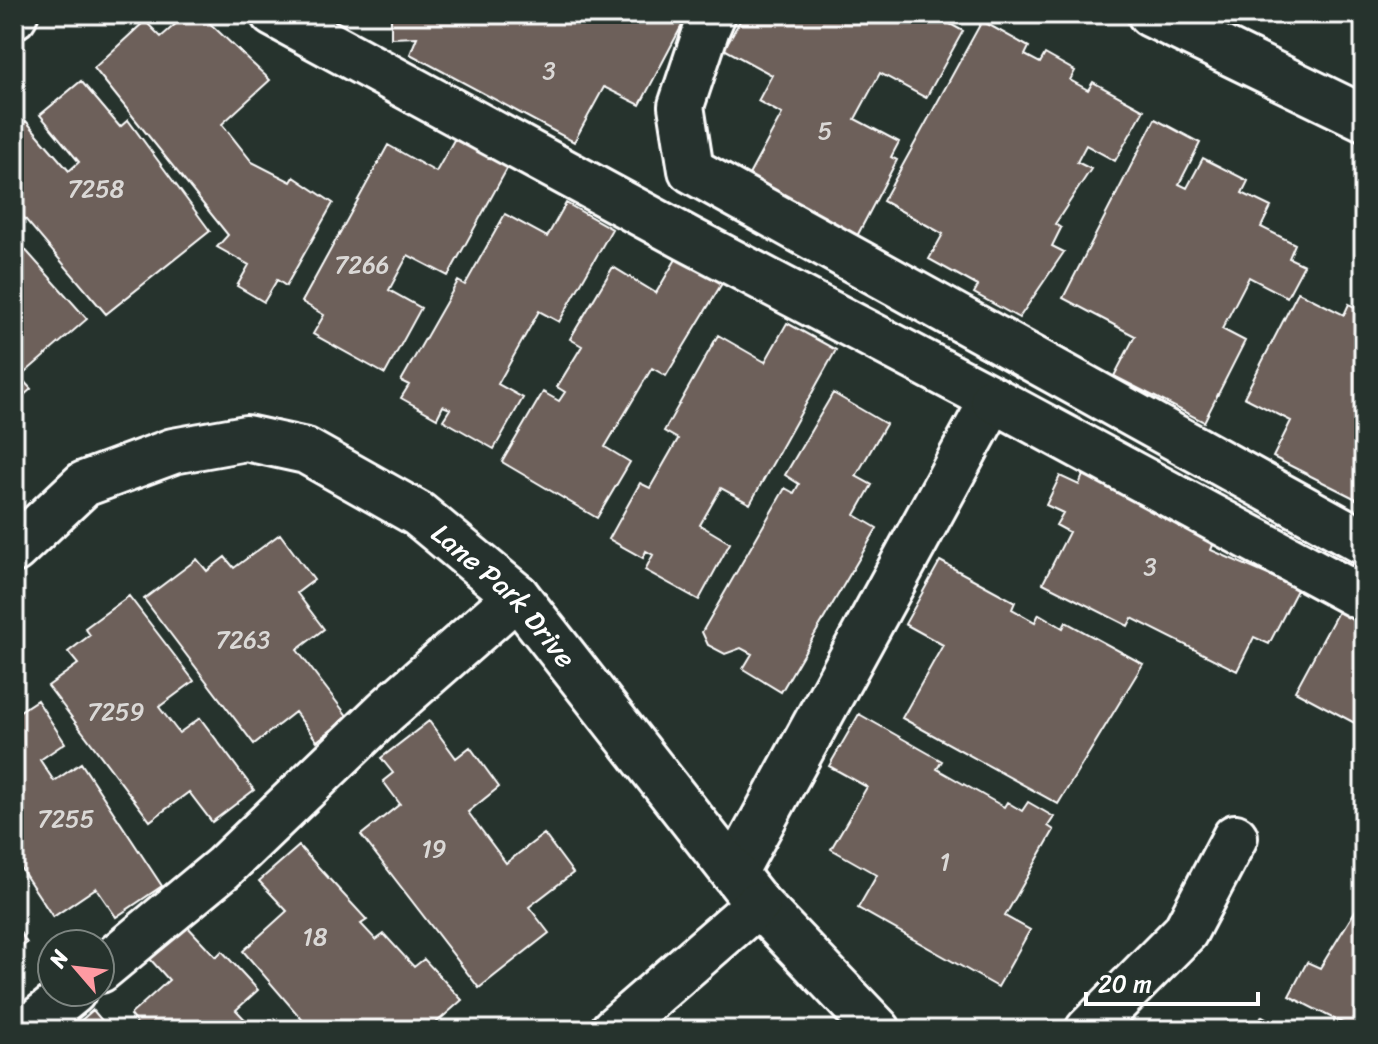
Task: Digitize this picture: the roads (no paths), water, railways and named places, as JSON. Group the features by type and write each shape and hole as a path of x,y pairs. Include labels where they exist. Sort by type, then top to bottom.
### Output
{"street":[{"path":"273,14 1364,599"},
{"path":"713,14 681,106 691,170 1364,542"},
{"path":"1150,14 1364,118"},
{"path":"613,1030 746,888 993,399"},
{"name":"Lane Park Drive","path":"14,550 84,484 173,451 246,438 306,451 418,514 517,596 746,888 878,1030"},
{"path":"116,957 223,868 386,711 517,596"},
{"path":"1088,1030 1185,932 1235,837"},
{"path":"26,1030 53,1008"}]}
